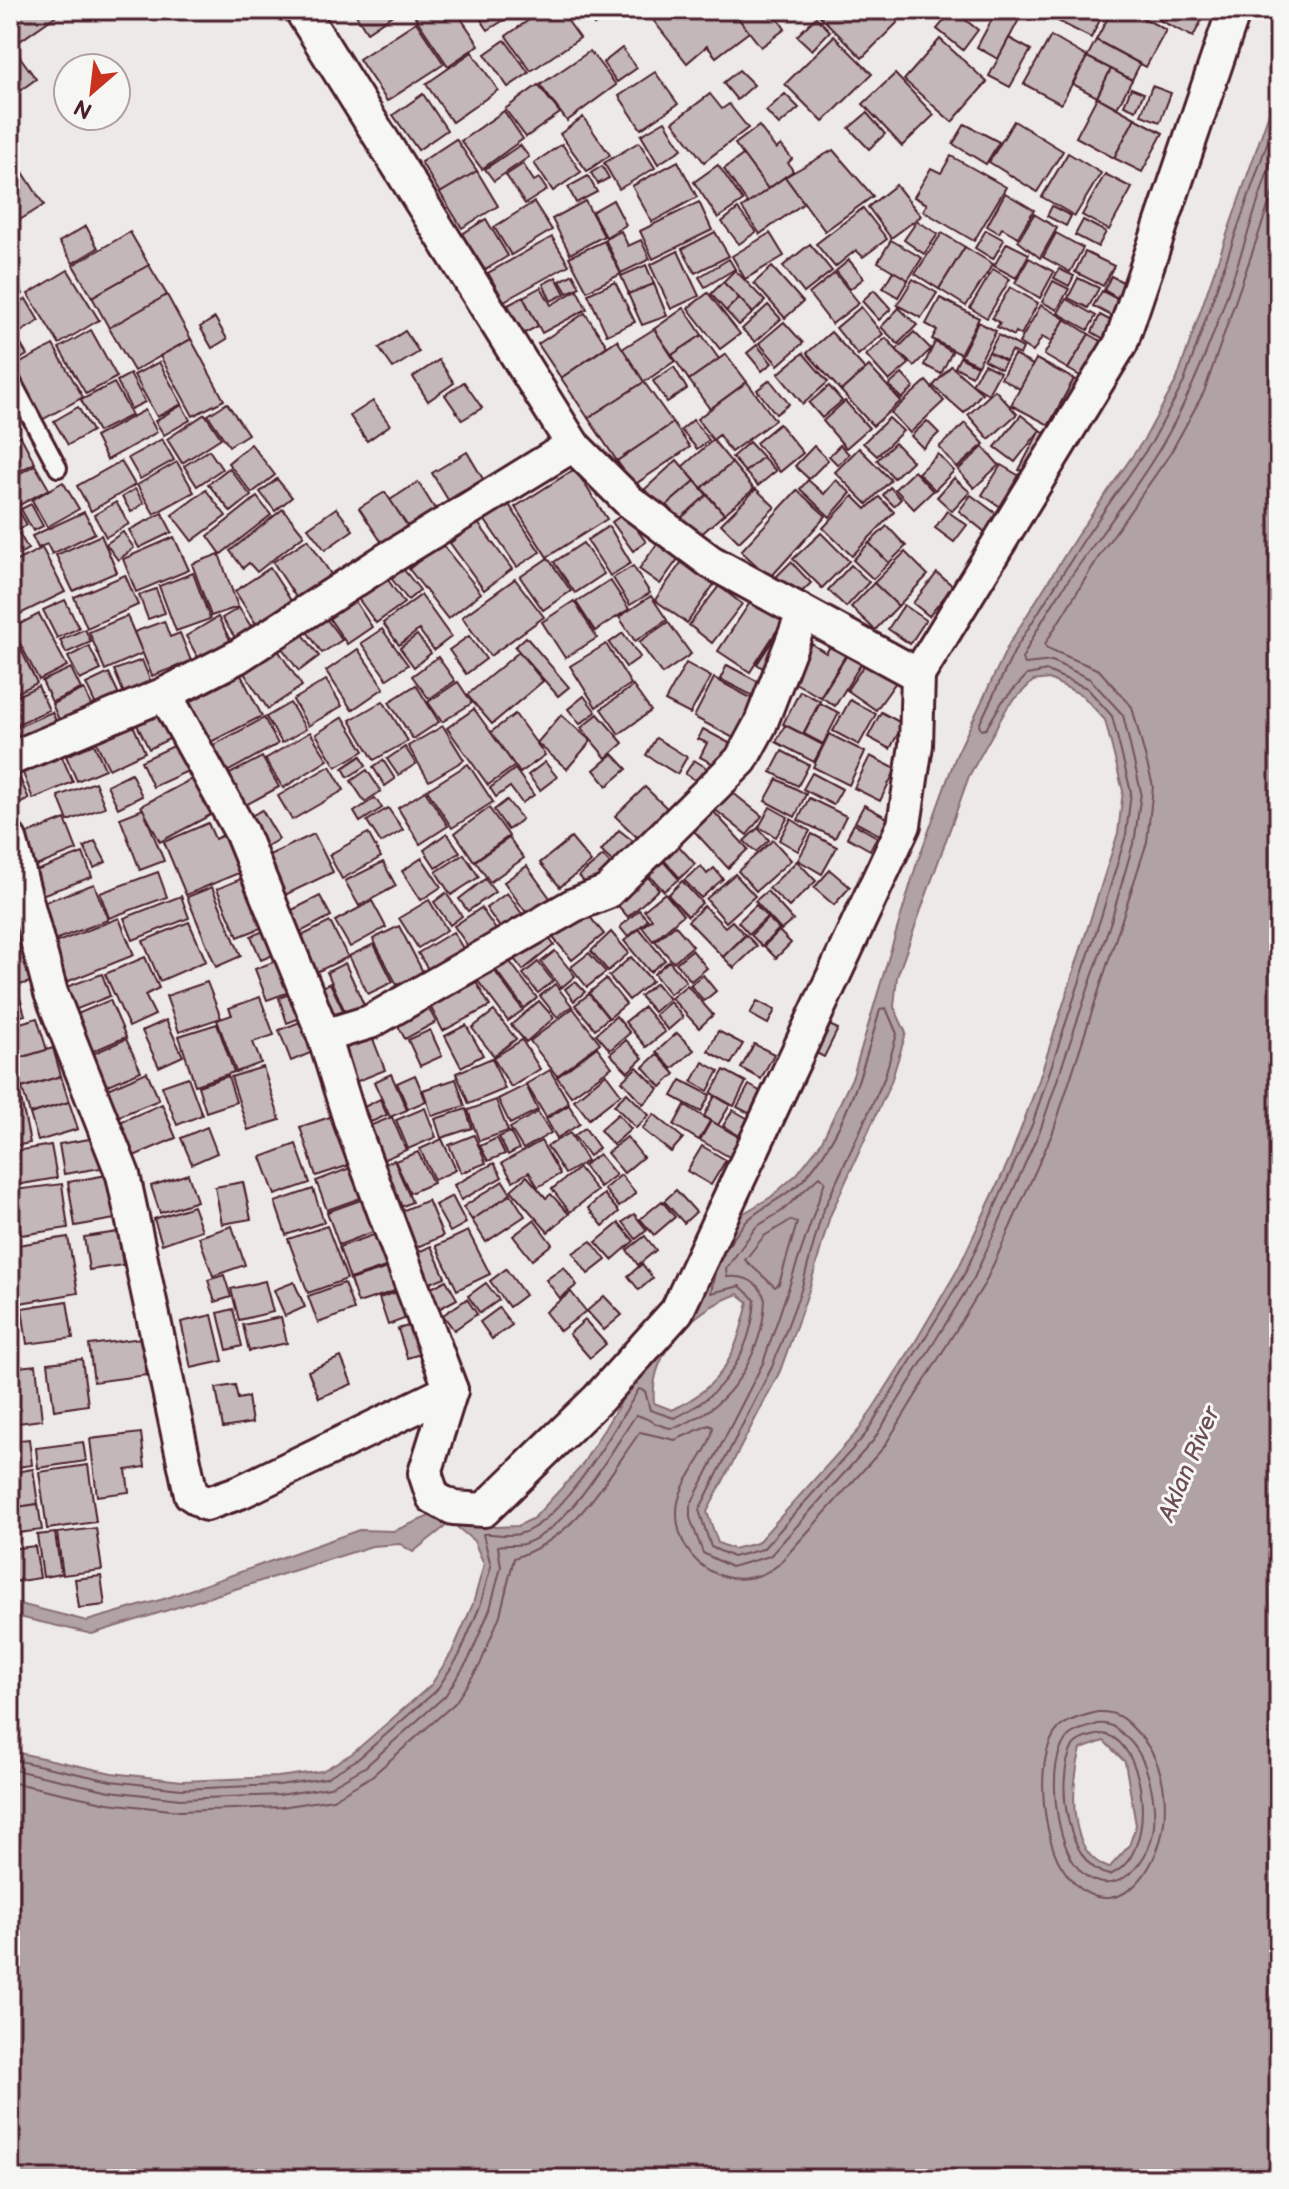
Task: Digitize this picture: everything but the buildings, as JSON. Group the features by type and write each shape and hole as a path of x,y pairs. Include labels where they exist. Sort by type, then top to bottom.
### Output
{"street":[{"path":"301,10 573,445 629,501 711,562 918,675"},
{"path":"165,694 241,832 324,1036 350,1120 451,1390 425,1473 433,1497 453,1508 484,1510 599,1398 677,1311 904,825 916,745 918,675 1121,343 1234,10"},
{"path":"10,759 165,694 237,657 386,560 573,445"},
{"path":"324,1036 370,1022 574,905 607,892 741,760 760,725 803,614"},
{"path":"10,839 51,993 123,1175 191,1494 206,1504 240,1492 451,1390"}],"lane":[{"path":"10,378 58,468"}],"water":[{"name":"Aklan River","path":"1279,84 1279,2179 10,2179 10,1751 112,1773 182,1781 278,1777 322,1771 353,1753 431,1685 452,1652 473,1604 484,1564 474,1541 451,1522 413,1552 400,1544 372,1546 92,1634 19,1617 10,1624 10,1606 16,1603 87,1621 167,1598 359,1530 394,1531 446,1509 495,1527 518,1526 534,1518 580,1468 716,1248 744,1213 771,1197 797,1174 821,1143 853,1076 916,866 956,756 1009,644 1078,534 1145,438 1177,379","holes":["1049,679 1082,695 1105,720 1123,791 1118,833 1039,1080 1010,1158 958,1269 859,1430 757,1543 733,1549 718,1543 707,1512 780,1371 808,1293 830,1216 891,1082 906,1033 894,1007 897,977 969,776 1008,706 1033,681","738,1294 748,1302 738,1338 725,1367 704,1390 672,1410 654,1403 654,1384 667,1350 690,1322 721,1301","1104,1741 1125,1762 1136,1825 1129,1846 1109,1868 1095,1860 1085,1848 1079,1833 1074,1798 1081,1749"]}]}
